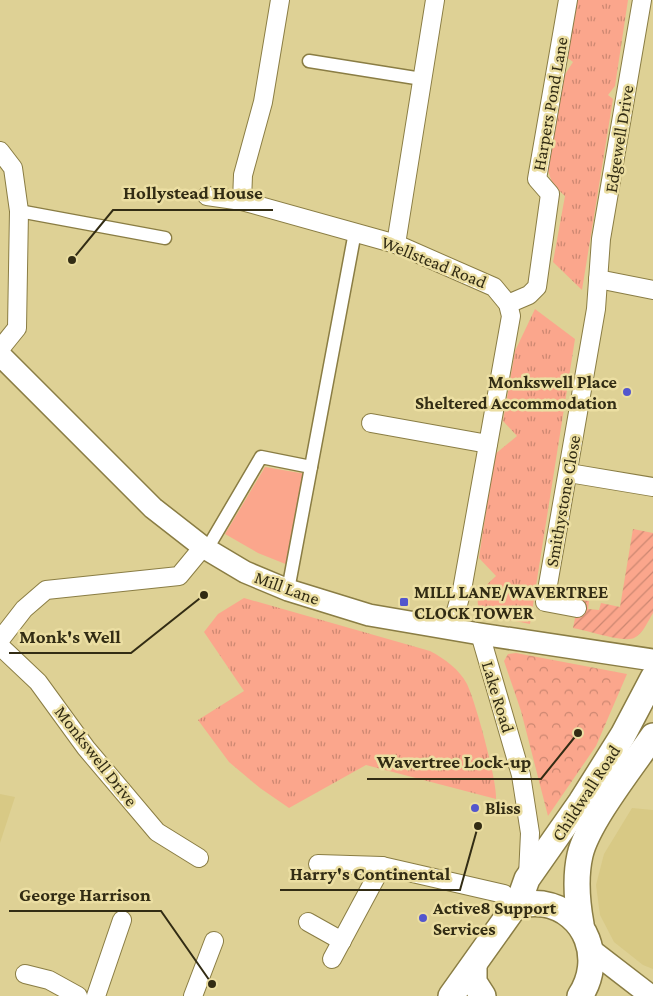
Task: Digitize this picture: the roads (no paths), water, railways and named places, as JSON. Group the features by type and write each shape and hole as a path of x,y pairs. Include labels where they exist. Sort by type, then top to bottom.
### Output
{"main road":[{"name":"Childwall Road","path":"451,996 515,908 527,879 570,818 624,735 653,678"},
{"name":"Childwall Road","path":"590,949 588,937 581,924 577,904 580,854 591,829 653,736"},
{"path":"515,908 536,903 552,906 568,913 581,924"},
{"path":"580,996 586,987 590,969 590,949"},
{"path":"474,966 474,982 484,996"}],"street":[{"path":"242,202 243,175 263,102 280,0"},
{"path":"396,244 435,0"},
{"name":"Harpers Pond Lane","path":"508,304 529,295 538,287 550,194 537,180 568,0"},
{"name":"Edgewell Drive","path":"598,279 602,239 642,0"},
{"path":"309,61 422,79"},
{"path":"0,151 14,168 19,210 17,328 0,349"},
{"name":"Wellstead Road","path":"207,196 242,202 396,244 494,287 508,304"},
{"path":"19,210 165,238"},
{"path":"288,590 355,232"},
{"path":"598,279 653,290"},
{"name":"Smithystone Close","path":"577,608 545,602 569,473 596,309 598,279"},
{"path":"452,629 462,590 511,316 508,304"},
{"name":"Mill Lane","path":"0,355 146,501 205,548 245,572 288,590 369,615 653,660"},
{"path":"371,423 488,444"},
{"path":"0,640 24,609 46,590 179,576 205,548 260,457 311,466"},
{"path":"569,473 653,487"},
{"name":"Lake Road","path":"480,634 521,775 530,833 527,879"},
{"name":"Monkswell Drive","path":"0,646 38,682 86,748 157,832 199,858"},
{"path":"318,864 382,866 504,894 515,908"},
{"path":"332,959 382,866"},
{"path":"96,996 122,920"},
{"path":"308,922 342,941"},
{"path":"193,996 214,941"},
{"path":"590,949 652,996"},
{"path":"25,974 49,980 78,996"}],"place":[{"name":"Hollystead House","path":"72,260"},
{"name":"Monkswell Place Sheltered Accommodation","path":"627,392"},
{"name":"Monk's Well","path":"204,595"},
{"name":"MILL LANE/WAVERTREE CLOCK TOWER","path":"404,602"},
{"name":"Wavertree Lock-up","path":"578,733"},
{"name":"Bliss","path":"475,808"},
{"name":"Harry's Continental","path":"478,826"},
{"name":"Active8 Support Services","path":"423,918"},
{"name":"George Harrison","path":"212,984"}]}
